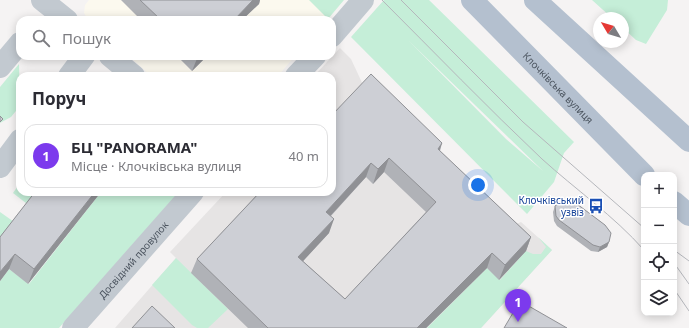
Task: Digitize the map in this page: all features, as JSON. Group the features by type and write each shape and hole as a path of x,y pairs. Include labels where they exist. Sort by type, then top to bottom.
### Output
{"main road":[{"name":"Клочківська вулиця","path":"472,0 641,172"},
{"path":"535,0 689,141"},
{"path":"677,205 689,215"}],"street":[{"path":"336,31 363,0"},
{"path":"44,9 59,16"},
{"path":"0,67 16,48"},
{"path":"72,72 81,60"},
{"path":"115,60 129,72"},
{"path":"300,72 311,60"},
{"path":"0,167 16,145"},
{"name":"Досвідний провулок","path":"73,328 189,196"}],"shaded area":[{"path":"89,0 344,0 330,16 86,16 84,13 85,5"},
{"path":"340,48 351,59 365,89 509,227 521,222 552,250 481,328 115,328 176,258 170,252 222,196 336,196 336,72 318,72 329,60 336,60 336,52"},
{"path":"133,60 292,60 281,72 147,72"}],"green space":[{"path":"309,0 344,0 331,16 325,16"},
{"path":"384,0 429,0 574,142 564,153 554,182 527,214 351,37","holes":["408,40 543,171 506,139"]},
{"path":"592,0 668,0 667,10 646,44 636,40 629,34 629,12 605,12"},
{"path":"19,64 19,72 16,72 16,111 11,117 0,123 0,87"},
{"path":"17,196 40,196 31,207"},
{"path":"98,196 175,196 59,328 0,328 0,281 9,269 29,284"},
{"path":"0,212 17,224 0,245"},
{"path":"538,237 552,250 481,328 427,328 487,268 500,280 526,251 533,254 541,254 546,247"},
{"path":"176,258 228,309 208,328 197,328 192,325 152,285"}],"building":[{"path":"140,0 253,0 238,16 157,16"},
{"path":"371,74 442,143 438,149 531,237 505,265 492,253 417,328 268,328 197,259 256,196 336,196 336,111","holes":["389,158 436,202 345,299 298,257 334,219 326,212 371,163 378,169"]},
{"path":"32,196 92,196 34,269 15,254 0,272 0,237"},
{"path":"563,200 573,201 605,225 611,233 609,242 600,247 593,245 559,220 556,216 555,206"},
{"path":"520,301 567,328 504,328"},
{"path":"152,306 175,328 132,328"}],"tram line":[{"path":"382,0 542,159 607,214 641,247"},
{"path":"401,0 523,122 641,225"},
{"path":"677,252 689,261"},
{"path":"677,267 689,284"},
{"path":"677,293 689,311"}],"place":[{"name":"Клочківський узвіз","path":"596,206"},
{"name":"БЦ \"PANORAMA\"","path":"518,322"}]}
